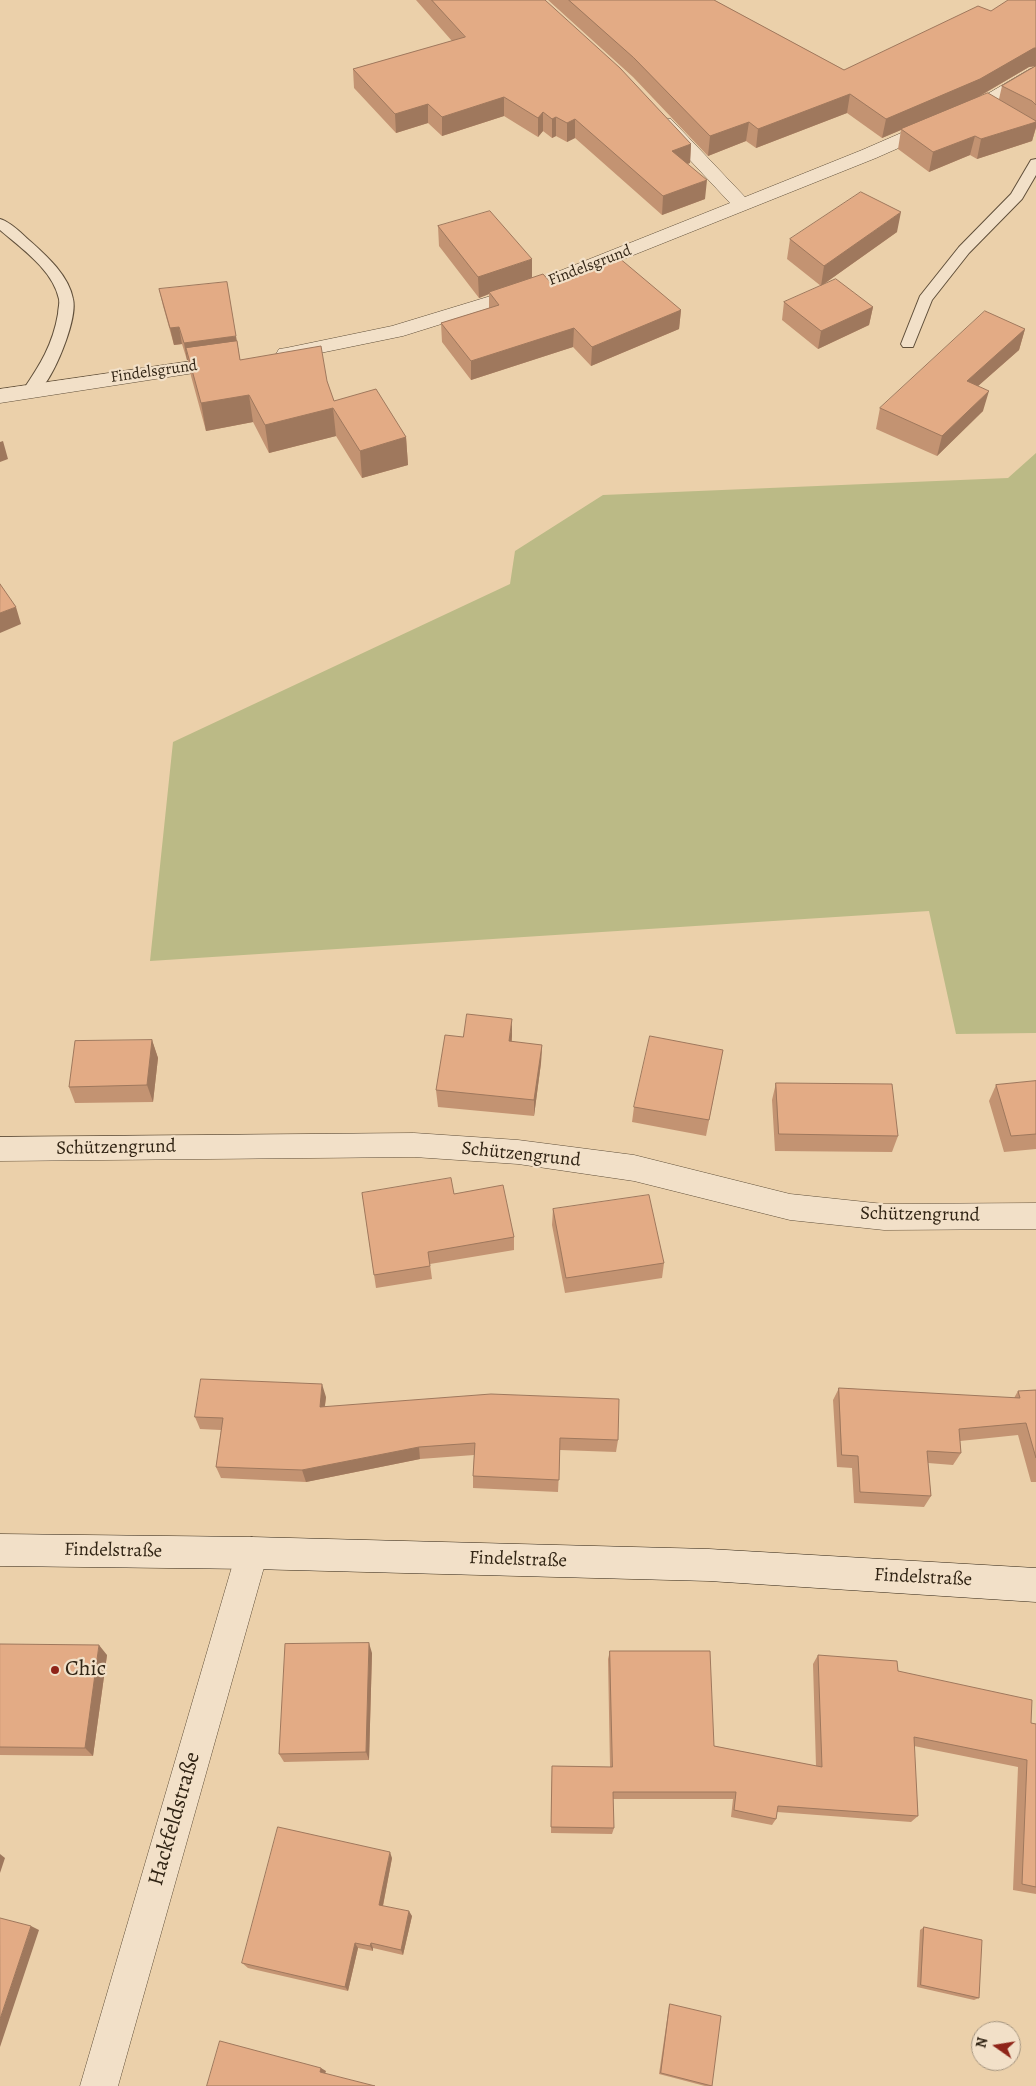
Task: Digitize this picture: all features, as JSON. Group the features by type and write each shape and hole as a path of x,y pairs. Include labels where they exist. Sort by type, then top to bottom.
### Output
{"street":[{"name":"Findelsgrund","path":"269,356 396,332 514,294 990,108 1036,73"},
{"path":"652,110 743,206"},
{"name":"Findelsgrund","path":"0,396 249,359"},
{"name":"Schützengrund","path":"0,1150 414,1145 518,1152 634,1168 790,1207 884,1217 1036,1216"},
{"name":"Findelstraße","path":"0,1550 252,1553 708,1565 1036,1584"},
{"name":"Hackfeldstraße","path":"98,2086 252,1553"}],"lane":[{"path":"908,344 925,299 964,250 1017,196 1036,163"},
{"path":"0,223 19,239 55,276 66,300 64,319 56,353 46,371 31,390"}],"shaded area":[{"path":"1036,453 1036,1033 956,1034 929,911 150,961 173,742 510,584 515,551 603,495 1008,478"}],"building":[{"path":"432,0 545,0 620,68 691,144 672,151 707,180 663,196 575,119 567,123 556,117 552,119 543,112 538,118 504,97 442,117 428,104 395,114 353,69 465,37"},
{"path":"569,0 714,0 844,70 978,6 991,11 1008,0 1036,0 1036,48 980,79 886,119 850,94 758,129 749,122 710,136 634,58"},
{"path":"1036,66 1036,105 1032,101 1002,86"},
{"path":"988,93 1036,122 981,139 975,136 933,152 901,129"},
{"path":"861,192 901,212 824,266 790,239"},
{"path":"490,211 532,259 478,277 438,226"},
{"path":"618,257 681,310 592,347 574,328 471,361 441,323 499,305 489,292 543,274 552,284"},
{"path":"836,279 873,307 821,331 784,302"},
{"path":"227,282 236,336 184,343 179,327 170,328 159,289"},
{"path":"985,311 1025,329 967,381 989,391 942,436 880,408"},
{"path":"237,341 240,360 321,346 327,381 334,401 376,389 406,437 360,451 333,408 265,425 249,395 201,403 186,348"},
{"path":"0,584 16,607 0,613"},
{"path":"467,1014 512,1019 509,1041 542,1045 534,1100 436,1090 445,1035 463,1037"},
{"path":"650,1036 723,1050 709,1120 634,1107"},
{"path":"152,1040 147,1085 69,1087 75,1041"},
{"path":"1036,1081 1036,1134 1011,1136 996,1085"},
{"path":"776,1083 892,1084 898,1136 779,1134"},
{"path":"451,1178 454,1194 503,1185 514,1237 428,1252 430,1266 374,1275 362,1193"},
{"path":"649,1195 664,1263 566,1278 553,1209"},
{"path":"201,1379 322,1384 320,1407 491,1394 619,1399 618,1440 560,1438 559,1480 473,1476 475,1443 419,1447 302,1470 216,1467 223,1418 195,1417"},
{"path":"839,1388 1020,1398 1018,1391 1036,1390 1036,1458 1026,1423 959,1429 961,1453 927,1451 931,1496 860,1492 858,1456 842,1455"},
{"path":"369,1643 366,1752 279,1754 285,1644"},
{"path":"0,1644 99,1645 85,1748 0,1747"},
{"path":"610,1651 710,1651 714,1746 822,1767 818,1655 897,1661 898,1671 1032,1700 1031,1723 1036,1724 1036,1887 1022,1884 1027,1760 914,1737 918,1816 778,1806 776,1819 734,1810 736,1792 613,1792 614,1828 551,1827 552,1766 612,1767"},
{"path":"278,1827 390,1852 379,1905 409,1911 401,1950 371,1943 370,1946 355,1943 345,1987 242,1963"},
{"path":"0,1918 31,1926 0,2019"},
{"path":"924,1927 982,1940 979,1998 921,1985"},
{"path":"670,2004 721,2016 712,2086 661,2073"},
{"path":"220,2041 321,2068 320,2072 375,2086 207,2086"}],"place":[{"name":"Chic","path":"55,1670"}]}
